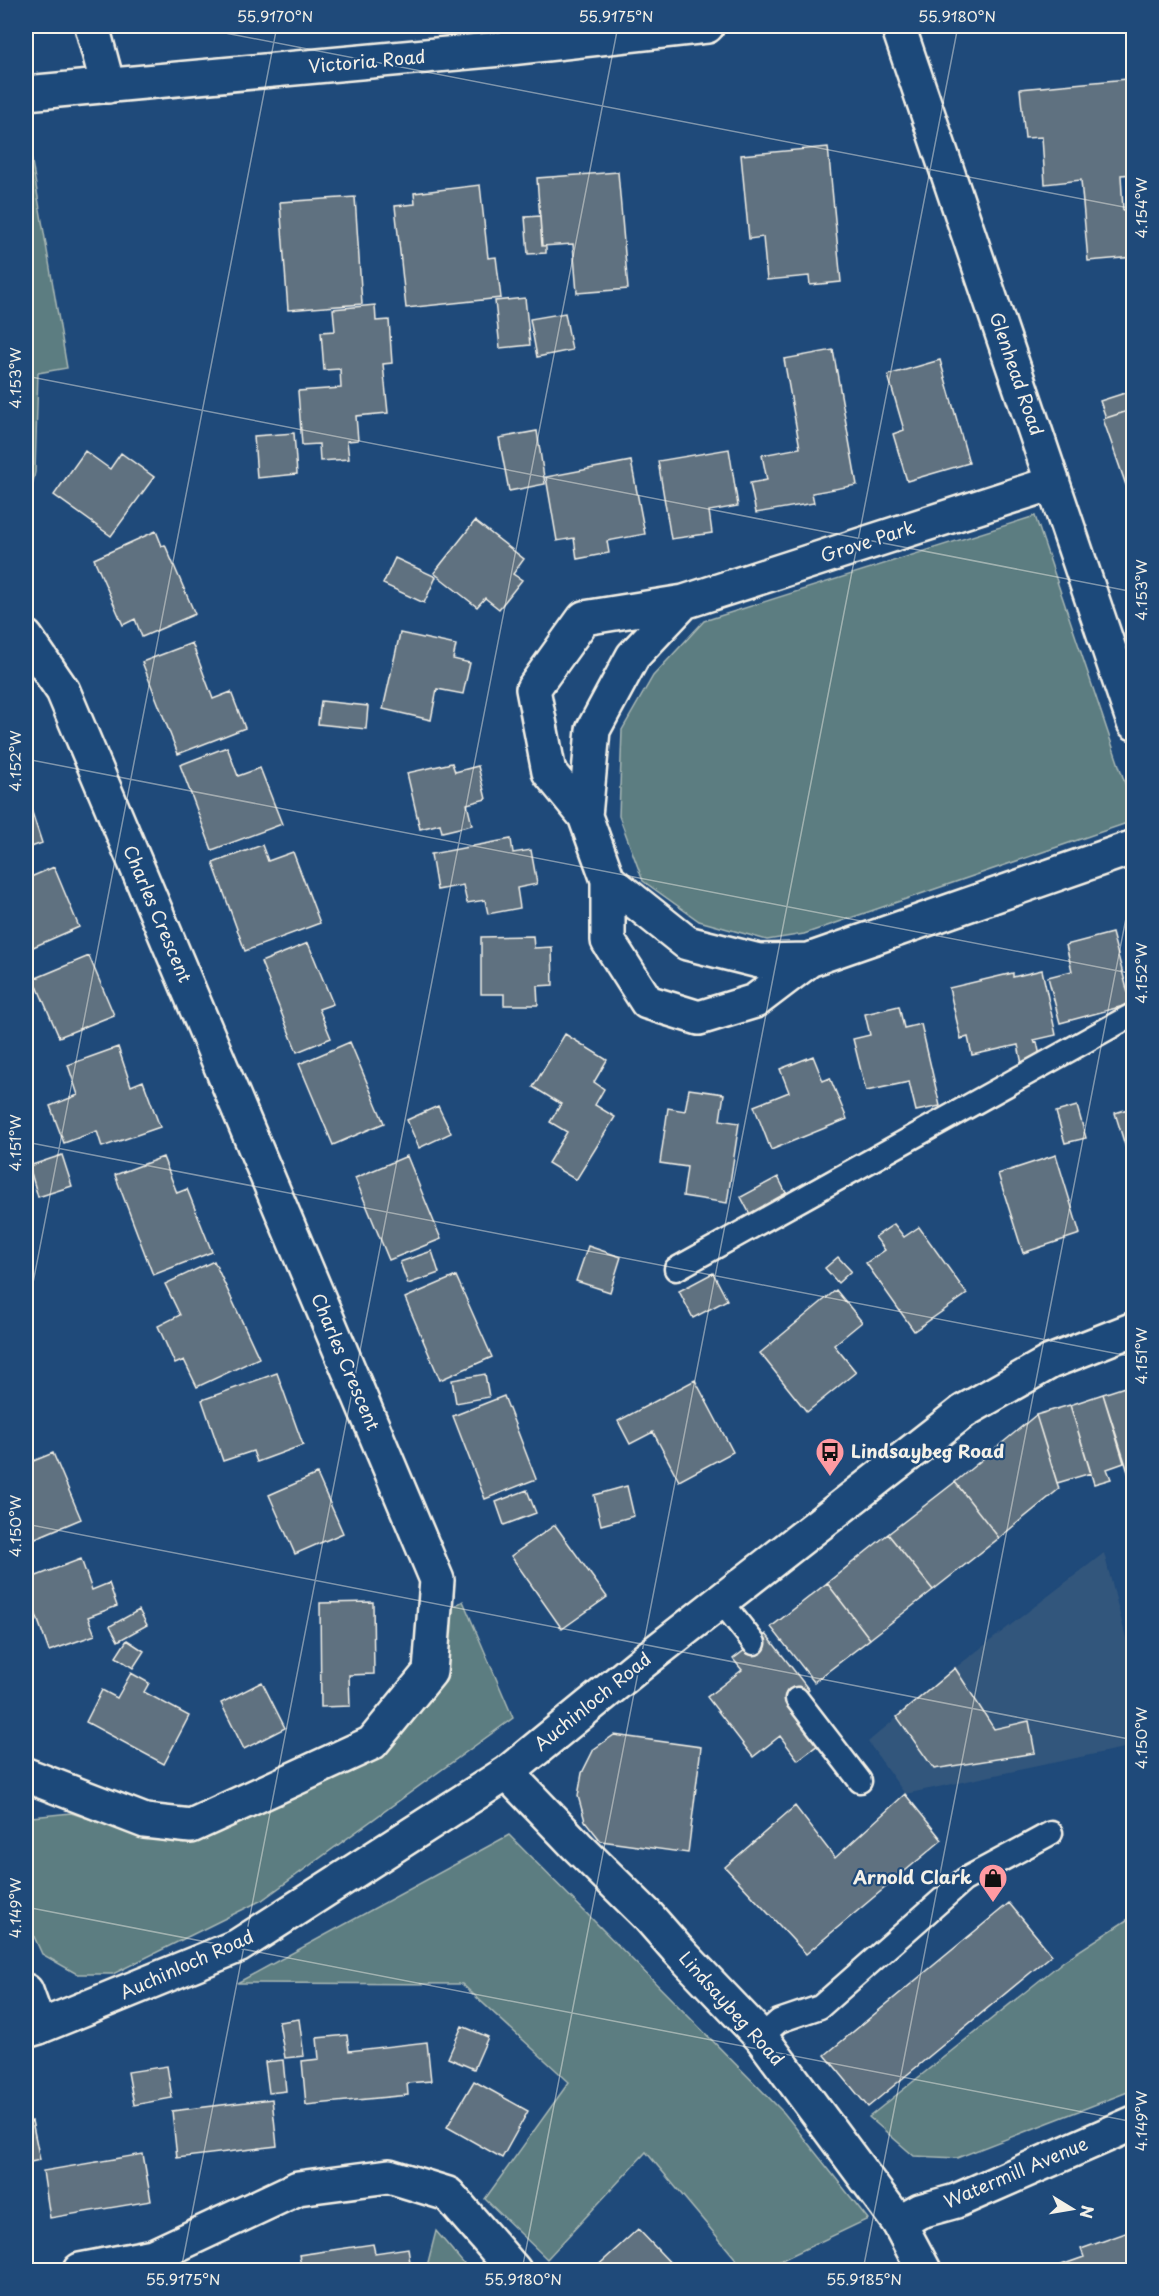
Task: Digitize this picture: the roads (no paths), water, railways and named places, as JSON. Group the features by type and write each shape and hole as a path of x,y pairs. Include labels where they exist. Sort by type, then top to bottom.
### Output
{"street":[{"path":"92,26 108,86"},
{"name":"Victoria Road","path":"26,93 501,49 707,26"},
{"name":"Glenhead Road","path":"898,26 1134,723"},
{"name":"Grove Park","path":"809,960 755,1001 699,1018 647,1002 608,941 608,880 585,816 549,772 533,689 584,618 684,602 1053,483"},
{"name":"Grove Park","path":"585,816 593,730 633,656 684,602"},
{"name":"Charles Crescent","path":"26,637 63,691 437,1580 430,1672 372,1743 191,1826 145,1821 26,1775"},
{"name":"Grove Park","path":"608,880 687,943 759,961 809,960 1134,847"},
{"name":"Auchinloch Road","path":"32,2029 238,1946 507,1773 576,1715 964,1411 1050,1362 1134,1329"},
{"name":"Lindsaybeg Road","path":"507,1773 648,1916 762,2037 899,2223 924,2271"},
{"path":"26,1991 32,2029"},
{"name":"Watermill Avenue","path":"899,2223 920,2211 956,2201 1134,2123"},
{"path":"80,2271 153,2256 298,2188 389,2176 448,2193 514,2271"}],"lane":[{"path":"676,1269 1134,1014"},
{"path":"721,1601 754,1643"},
{"path":"797,1699 860,1781"},
{"path":"762,2037 779,2021 820,2007 964,1880 1051,1833"}],"place":[{"name":"Lindsaybeg Road","path":"830,1478"},
{"name":"Arnold Clark","path":"993,1904"}]}
